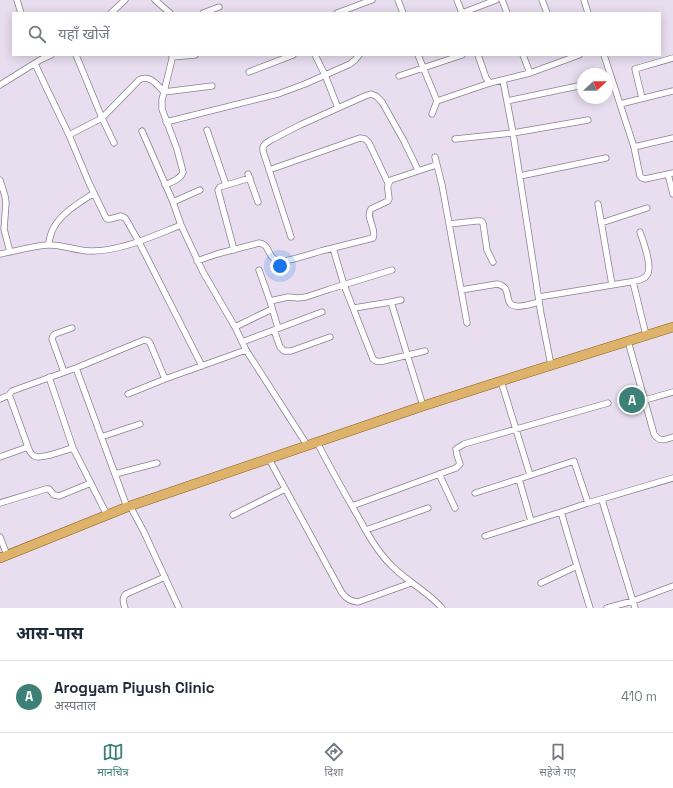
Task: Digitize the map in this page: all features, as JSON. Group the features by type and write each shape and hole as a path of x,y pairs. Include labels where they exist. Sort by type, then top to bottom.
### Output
{"main road":[{"path":"3,557 129,506 423,406 673,327"}],"street":[{"path":"17,0 21,12"},
{"path":"112,12 125,0"},
{"path":"155,0 169,12"},
{"path":"348,11 372,0"},
{"path":"398,0 403,12"},
{"path":"457,0 462,12"},
{"path":"464,12 482,2 496,0"},
{"path":"502,0 507,12"},
{"path":"542,0 547,12"},
{"path":"584,0 588,12"},
{"path":"206,12 219,7"},
{"path":"0,85 38,60 48,56"},
{"path":"76,56 114,143"},
{"path":"165,185 178,178 183,172 177,149 162,109 162,100 173,56"},
{"path":"249,72 290,56"},
{"path":"316,56 338,108"},
{"path":"166,122 278,94 350,64 358,56"},
{"path":"418,56 437,102 432,114"},
{"path":"399,76 459,56"},
{"path":"478,56 486,78 490,83"},
{"path":"523,56 530,73"},
{"path":"437,102 490,83 530,73 562,58 573,56"},
{"path":"604,56 607,68"},
{"path":"642,98 635,69 673,58"},
{"path":"38,60 94,194 107,219 121,216 125,218 140,242 202,366"},
{"path":"69,135 102,118 139,80 148,78 164,92"},
{"path":"503,80 513,133 539,299 552,365"},
{"path":"164,92 212,86"},
{"path":"507,101 577,86"},
{"path":"613,88 620,104 634,147 639,172 642,178 671,173 673,194"},
{"path":"620,104 673,91"},
{"path":"291,237 263,147 265,144 300,125 372,94 382,102 418,170"},
{"path":"455,139 513,133 588,120"},
{"path":"207,130 226,185"},
{"path":"142,131 197,261 246,350 307,445"},
{"path":"197,261 259,243 266,246 272,258 281,262 373,238 374,232 369,211 388,201 388,183 369,143 365,139 360,138 270,170"},
{"path":"634,147 673,138"},
{"path":"435,157 442,185 467,323"},
{"path":"520,176 606,158"},
{"path":"388,183 390,180 436,165"},
{"path":"234,250 218,188 249,176 258,202"},
{"path":"0,180 6,203 4,229 10,252"},
{"path":"173,202 200,190"},
{"path":"48,245 52,230 59,220 70,210 94,194"},
{"path":"598,204 612,285"},
{"path":"601,223 647,208"},
{"path":"449,224 481,221 483,223 487,250 493,262"},
{"path":"0,254 48,245 94,251 126,246 140,242 181,225"},
{"path":"461,290 497,284 502,285 506,288 509,302 512,305 521,306 539,299 633,282 643,278 647,275 649,270 640,232"},
{"path":"333,248 344,285 373,359 375,361 383,361 425,351"},
{"path":"259,270 270,301 280,347 284,351 290,351 330,337"},
{"path":"270,301 288,297 306,297 392,270"},
{"path":"633,282 646,336"},
{"path":"354,308 401,300"},
{"path":"391,302 423,406"},
{"path":"234,328 272,309"},
{"path":"242,342 322,312"},
{"path":"64,372 52,339 56,334 72,328"},
{"path":"0,399 9,395 12,391 76,368 144,340 150,343 165,379"},
{"path":"628,341 654,434 662,440 673,437"},
{"path":"128,394 246,350"},
{"path":"76,368 115,474 179,608"},
{"path":"49,377 73,448 107,515"},
{"path":"501,381 530,475"},
{"path":"645,400 673,392"},
{"path":"9,395 28,448 34,456 41,457 73,448"},
{"path":"352,506 456,468 460,464 456,449 468,442 608,403"},
{"path":"101,437 140,424"},
{"path":"317,442 334,476 379,552 393,567 411,583 432,598 442,608"},
{"path":"0,457 28,448"},
{"path":"269,459 346,598 351,601 358,602 411,583"},
{"path":"475,493 574,461 588,503"},
{"path":"115,474 157,463"},
{"path":"439,474 455,508"},
{"path":"485,536 673,478"},
{"path":"519,479 531,521"},
{"path":"0,503 46,489 49,489 54,495 59,496 91,483"},
{"path":"233,515 285,489"},
{"path":"602,500 635,608"},
{"path":"366,530 428,508"},
{"path":"561,512 590,608"},
{"path":"0,537 3,557"},
{"path":"542,583 577,566"},
{"path":"125,608 123,600 126,594 165,577"},
{"path":"607,608 633,601 673,586"}],"building":[{"path":"637,392 640,403 626,407 623,397"}],"place":[{"name":"Arogyam Piyush Clinic","path":"632,400"}]}
